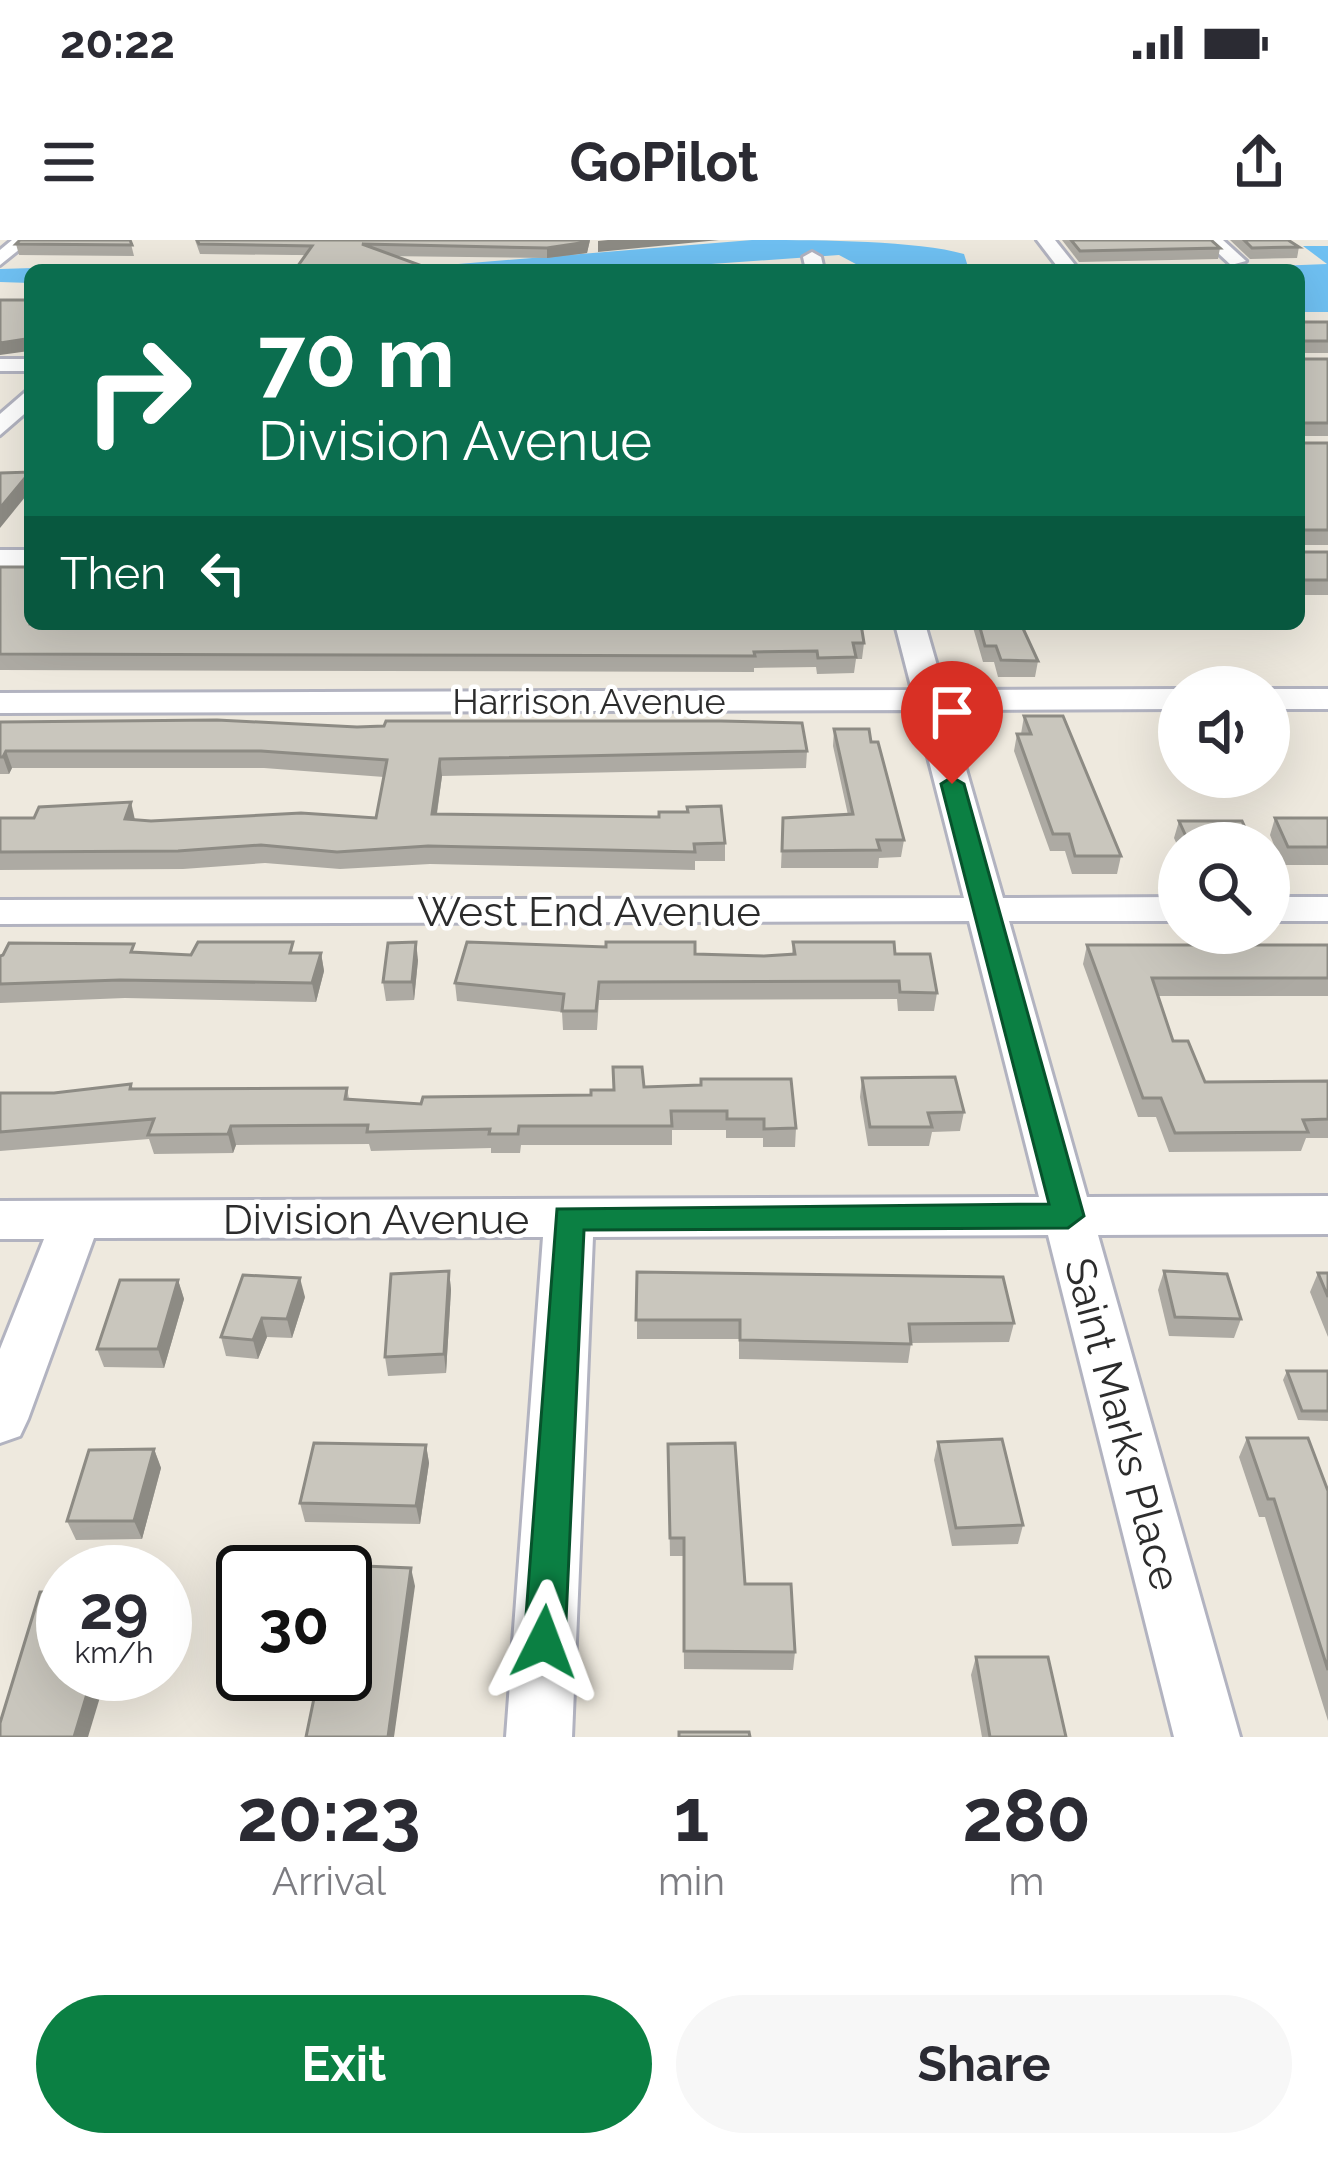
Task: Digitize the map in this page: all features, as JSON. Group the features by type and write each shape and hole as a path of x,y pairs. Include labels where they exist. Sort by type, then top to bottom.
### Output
{"street":[{"path":"0,260 22,240"},
{"path":"1046,240 1065,264"},
{"path":"1213,240 1237,261"},
{"path":"0,428 24,402"},
{"name":"Saint Marks Place","path":"912,630 1207,1737"},
{"name":"Harrison Avenue","path":"0,703 1158,699"},
{"path":"1290,699 1328,699"},
{"path":"1290,909 1328,909"},
{"name":"West End Avenue","path":"0,912 1158,910"},
{"name":"Division Avenue","path":"0,1220 1328,1215"},
{"path":"539,1737 569,1218"},
{"path":"0,1419 76,1220"}],"water":[{"path":"752,240 918,246 964,254 967,264 856,264 839,255 712,264 458,264"},
{"path":"1303,246 1328,246 1328,312 1305,312 1305,265 1327,264"},
{"path":"24,268 24,283 0,282 0,269"}],"building":[{"path":"20,240 130,240 132,245 16,244"},
{"path":"197,240 587,240 547,248 362,244 417,264 299,264 312,246 199,244"},
{"path":"1071,240 1211,240 1220,248 1080,251"},
{"path":"1244,240 1288,240 1299,247 1252,248"},
{"path":"0,300 24,300 24,339 0,343"},
{"path":"1305,322 1328,322 1328,341 1305,341"},
{"path":"1305,359 1328,359 1328,423 1305,423"},
{"path":"1305,443 1328,443 1328,530 1305,530"},
{"path":"24,472 24,479 0,508 0,473"},
{"path":"1305,552 1328,552 1328,580 1305,580"},
{"path":"0,567 24,567 24,630 862,630 864,643 853,643 856,657 818,658 817,651 754,652 755,656 0,654"},
{"path":"981,630 1024,630 1038,661 1001,660 996,646 985,646"},
{"path":"1024,716 1063,716 1121,856 1075,856 1069,834 1053,834 1017,734 1031,734"},
{"path":"217,720 357,727 384,726 386,721 802,723 807,751 440,759 432,814 659,817 659,812 688,812 687,807 721,806 725,843 694,844 695,852 428,846 337,852 261,845 178,851 0,852 0,818 34,818 39,807 131,802 125,819 151,821 301,813 376,818 387,760 261,751 6,751 0,757 0,722"},
{"path":"834,729 869,729 871,742 878,742 904,840 877,840 880,850 782,851 783,818 853,814"},
{"path":"1275,818 1328,818 1328,847 1290,847 1290,822"},
{"path":"198,942 293,942 290,953 321,953 312,983 120,980 0,984 0,956 9,943 134,944 131,952 191,955"},
{"path":"416,942 412,982 383,982 388,943"},
{"path":"467,942 606,947 606,942 695,942 695,954 764,956 795,954 793,942 894,942 895,954 930,954 937,993 900,992 899,981 599,982 596,1011 562,1011 564,994 455,983"},
{"path":"1087,945 1158,945 1158,954 1290,954 1290,945 1328,945 1328,978 1152,978 1173,1041 1188,1041 1205,1082 1328,1081 1328,1119 1303,1120 1308,1132 1175,1133 1161,1098 1143,1098"},
{"path":"613,1067 642,1067 644,1087 701,1085 701,1079 791,1079 796,1128 764,1129 764,1119 727,1119 727,1111 671,1111 672,1126 519,1126 518,1134 489,1134 490,1129 367,1132 368,1125 231,1126 228,1134 148,1135 154,1119 0,1132 0,1093 54,1093 131,1084 130,1089 347,1088 345,1099 421,1104 423,1097 591,1095 591,1090 614,1090"},
{"path":"955,1077 964,1112 928,1113 932,1127 870,1127 862,1078"},
{"path":"449,1271 444,1354 385,1357 391,1274"},
{"path":"1164,1271 1227,1274 1241,1319 1175,1317"},
{"path":"637,1272 1003,1277 1014,1323 909,1324 911,1344 740,1340 740,1320 636,1320"},
{"path":"1318,1273 1328,1273 1328,1297"},
{"path":"243,1275 300,1278 287,1319 262,1318 253,1340 221,1337"},
{"path":"120,1280 178,1280 158,1349 97,1349"},
{"path":"1287,1371 1328,1371 1328,1411 1302,1411"},
{"path":"1247,1438 1308,1438 1328,1491 1328,1670 1274,1499 1268,1499"},
{"path":"1002,1439 1023,1525 956,1528 938,1442"},
{"path":"314,1443 426,1445 416,1506 300,1503"},
{"path":"735,1443 745,1584 791,1584 795,1652 684,1651 684,1538 670,1538 668,1444"},
{"path":"154,1449 134,1521 67,1521 89,1450"},
{"path":"372,1566 411,1568 388,1737 306,1737 313,1701 372,1701"},
{"path":"36,1605 36,1701 85,1701 74,1737 0,1737 0,1723"},
{"path":"976,1657 1048,1657 1066,1737 990,1737"},
{"path":"679,1732 749,1732 750,1737 679,1737"}],"route":[{"path":"544,1642 569,1218 1068,1216 952,784"}]}
